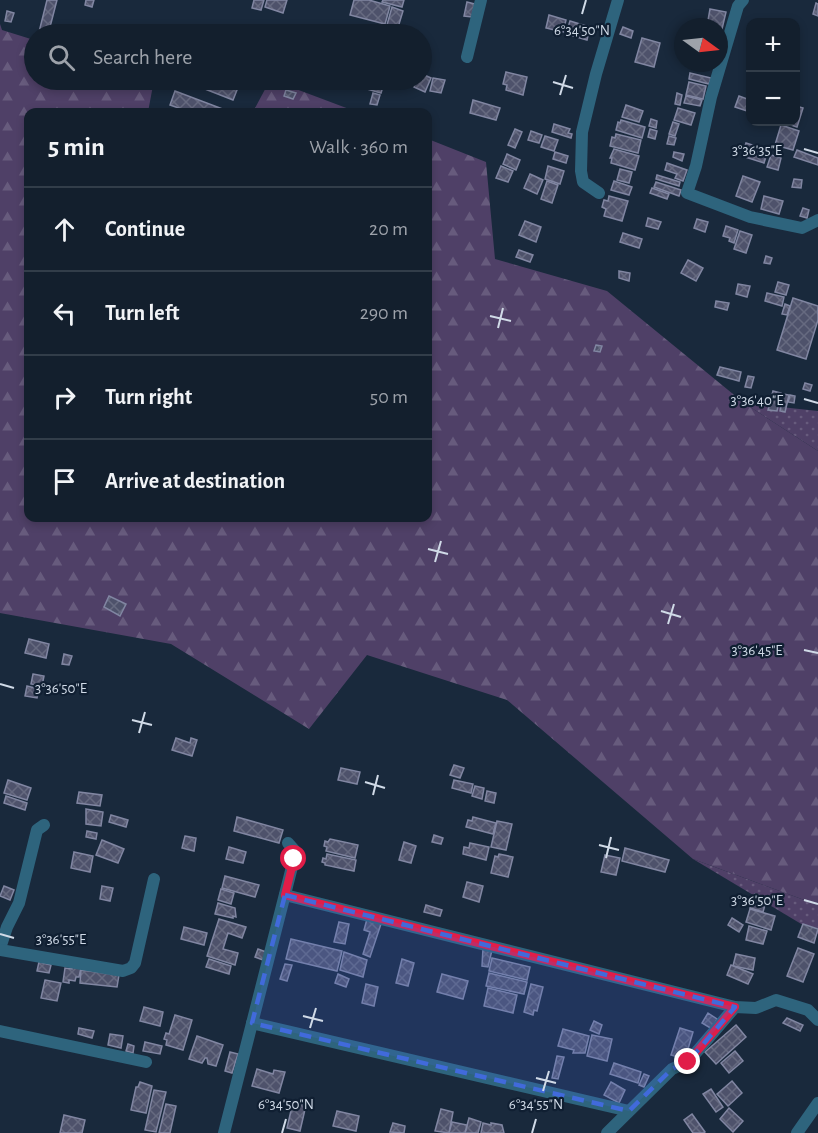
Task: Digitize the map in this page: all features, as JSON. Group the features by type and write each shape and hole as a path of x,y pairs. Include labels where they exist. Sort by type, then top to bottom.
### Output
{"street":[{"path":"467,57 481,0"},
{"path":"599,193 583,182 582,132 618,0"},
{"path":"743,0 738,6 711,97 696,166 687,193 750,217 802,228 818,220"},
{"path":"44,825 37,830 19,903 6,927 0,949 123,971 131,968 135,963 154,879"},
{"path":"224,1133 295,851 288,843"},
{"path":"285,895 735,1007 756,1008 776,1000 808,1010 818,1020"},
{"path":"607,1133 672,1069 688,1062 735,1007"},
{"path":"252,1023 629,1112"},
{"path":"0,1031 146,1062"},
{"path":"797,1133 818,1103"}],"highlighted area":[{"path":"285,895 735,1007 688,1062 672,1069 629,1111 252,1023"}],"green space":[{"path":"0,24 2,30 24,37 24,90 152,90 149,108 24,108 24,522 432,522 432,141 486,162 495,259 607,291 744,403 818,451 818,905 693,859 507,700 367,655 309,729 171,644 0,613"},
{"path":"265,90 299,90 346,108 255,108"},
{"path":"744,403 818,411 818,451"},
{"path":"693,859 818,905 818,934"}],"building":[{"path":"47,0 57,0 51,24 41,24"},
{"path":"86,0 94,0 92,7 85,5"},
{"path":"254,0 264,0 261,10 252,8"},
{"path":"267,0 287,0 283,13 265,7"},
{"path":"354,0 369,0 390,6 385,24 350,15"},
{"path":"383,0 404,0 402,7 382,2"},
{"path":"467,2 475,4 472,17 464,16"},
{"path":"816,3 818,4 818,16 813,14"},
{"path":"392,7 403,11 399,24 387,24"},
{"path":"710,9 726,12 725,18 708,18"},
{"path":"7,11 14,13 11,22 5,21"},
{"path":"549,15 566,20 563,32 546,28"},
{"path":"570,21 590,27 587,40 566,34"},
{"path":"623,27 633,31 631,38 620,34"},
{"path":"642,38 660,43 654,67 635,62"},
{"path":"506,72 527,77 523,95 506,90 507,85 503,84"},
{"path":"690,73 711,78 709,84 689,79"},
{"path":"433,78 445,80 441,93 430,91"},
{"path":"689,82 706,86 703,99 686,95"},
{"path":"208,90 237,90 233,100"},
{"path":"286,90 296,93 293,99 284,96"},
{"path":"175,91 220,108 179,108 170,105"},
{"path":"373,93 380,95 377,105 370,104"},
{"path":"677,93 682,95 680,105 675,104"},
{"path":"686,96 702,100 700,106 684,103"},
{"path":"739,96 746,99 746,111 735,107"},
{"path":"473,100 500,108 496,120 470,113"},
{"path":"626,105 643,111 639,122 622,117"},
{"path":"678,108 695,113 691,125 674,120"},
{"path":"651,119 657,121 656,128 649,126"},
{"path":"621,120 645,127 642,138 616,130"},
{"path":"673,122 679,124 675,136 669,134"},
{"path":"554,124 570,129 568,133 572,134 571,138 552,132"},
{"path":"781,126 799,131 793,150 775,145"},
{"path":"515,129 522,132 515,148 508,145"},
{"path":"650,129 657,131 655,139 648,137"},
{"path":"531,131 542,135 539,143 528,140"},
{"path":"616,134 641,140 638,153 610,146 612,137 615,138"},
{"path":"545,136 558,140 554,151 541,147"},
{"path":"669,136 676,138 674,145 667,144"},
{"path":"746,143 768,150 764,163 742,156"},
{"path":"614,149 639,156 635,170 611,163 612,158 610,158"},
{"path":"797,150 818,158 818,165 794,157"},
{"path":"555,152 568,156 566,163 553,159"},
{"path":"674,152 684,154 682,161 673,157"},
{"path":"507,154 520,160 516,170 503,164"},
{"path":"771,155 781,158 778,170 767,167"},
{"path":"667,163 687,170 683,181 675,178 677,174 665,170"},
{"path":"501,166 513,171 508,182 496,178"},
{"path":"548,166 564,171 560,184 545,179"},
{"path":"620,169 632,172 629,183 617,180"},
{"path":"530,174 543,180 537,194 524,188"},
{"path":"657,175 680,182 679,186 656,179"},
{"path":"743,176 760,182 752,202 736,196"},
{"path":"794,179 802,180 801,188 792,187"},
{"path":"547,181 558,185 552,203 541,199"},
{"path":"614,181 632,187 629,195 611,190"},
{"path":"656,182 681,190 679,196 654,187"},
{"path":"652,188 669,194 667,199 650,193"},
{"path":"609,196 628,201 622,221 604,216 606,209 602,207 604,200 608,201"},
{"path":"764,196 783,201 779,214 761,209"},
{"path":"803,208 809,210 807,218 800,216"},
{"path":"648,218 661,222 658,229 646,226"},
{"path":"697,219 708,222 705,232 694,228"},
{"path":"525,221 541,227 536,242 519,235"},
{"path":"726,226 738,230 734,243 729,241 730,238 723,236"},
{"path":"740,231 752,235 746,253 734,249"},
{"path":"623,233 642,239 639,248 620,242"},
{"path":"519,250 533,255 530,262 516,257"},
{"path":"766,256 772,258 770,264 764,263"},
{"path":"688,260 703,268 696,281 681,273"},
{"path":"619,271 630,273 629,281 619,278"},
{"path":"778,282 789,285 786,295 775,292"},
{"path":"738,284 750,286 747,297 736,294"},
{"path":"767,293 784,297 782,306 765,301"},
{"path":"793,298 818,306 818,320 806,359 777,350"},
{"path":"716,301 729,303 727,310 715,307"},
{"path":"785,304 790,306 787,315 782,314"},
{"path":"596,345 602,346 600,352 594,351"},
{"path":"720,367 741,372 739,381 717,375"},
{"path":"748,376 754,377 751,388 745,387"},
{"path":"805,383 812,385 810,391 803,389"},
{"path":"773,391 781,393 777,411 768,410"},
{"path":"783,394 789,395 785,412 780,411"},
{"path":"790,395 795,396 794,403 788,402"},
{"path":"109,596 126,604 120,616 104,607"},
{"path":"29,639 49,644 46,658 25,653"},
{"path":"64,654 72,656 69,665 62,664"},
{"path":"33,674 44,676 42,686 31,684"},
{"path":"27,686 39,689 37,698 25,696"},
{"path":"176,738 190,743 191,738 197,740 192,756 172,750"},
{"path":"454,765 464,768 460,778 450,775"},
{"path":"341,768 360,772 357,784 338,780"},
{"path":"8,780 31,788 27,800 4,793"},
{"path":"454,780 473,784 471,793 452,788"},
{"path":"475,786 484,788 482,799 472,796"},
{"path":"487,791 496,793 494,803 485,801"},
{"path":"79,792 102,795 100,806 77,803"},
{"path":"6,796 27,803 25,810 4,803"},
{"path":"86,809 103,812 101,826 86,824"},
{"path":"111,815 128,820 126,827 109,822"},
{"path":"237,817 283,830 279,843 234,831"},
{"path":"473,817 496,823 493,834 466,827 468,820 472,821"},
{"path":"497,821 512,824 506,850 491,847"},
{"path":"87,831 97,833 96,839 86,837"},
{"path":"434,835 443,838 441,844 432,842"},
{"path":"185,836 196,838 194,851 182,848"},
{"path":"330,839 358,845 355,858 326,851 325,841 328,842"},
{"path":"102,840 124,849 118,863 96,855"},
{"path":"404,842 416,846 411,863 399,860"},
{"path":"470,843 489,847 486,860 463,854 464,847 469,848"},
{"path":"229,847 246,852 243,863 226,859"},
{"path":"625,848 669,860 665,872 622,861"},
{"path":"74,852 93,856 90,872 71,868"},
{"path":"327,854 356,860 354,871 325,865 322,862 323,858 326,859"},
{"path":"499,854 513,857 508,877 491,873 495,856 498,857"},
{"path":"605,855 620,858 616,875 601,872"},
{"path":"225,876 259,885 255,897 222,888"},
{"path":"467,882 483,886 479,902 463,897"},
{"path":"4,886 14,890 10,900 0,896"},
{"path":"102,886 113,888 110,901 100,899"},
{"path":"221,889 234,893 231,904 218,900"},
{"path":"755,894 767,898 763,912 750,908"},
{"path":"218,903 235,908 236,917 215,914"},
{"path":"426,905 442,910 440,916 424,912"},
{"path":"750,909 775,916 771,930 746,922"},
{"path":"732,918 743,925 739,932 728,925"},
{"path":"219,919 246,927 242,938 228,933 223,949 238,953 235,965 207,956"},
{"path":"367,919 381,924 370,957 363,954 370,932 364,930"},
{"path":"339,922 349,924 345,944 334,942"},
{"path":"803,924 818,929 814,943 798,937"},
{"path":"749,926 767,931 763,944 746,940"},
{"path":"184,927 207,933 204,945 181,939"},
{"path":"291,939 342,951 337,971 286,959"},
{"path":"483,948 492,950 488,967 482,966"},
{"path":"798,948 814,954 803,982 787,976"},
{"path":"258,949 266,952 263,960 255,957"},
{"path":"344,952 367,960 363,977 340,970"},
{"path":"736,954 755,958 753,970 733,966"},
{"path":"492,958 530,967 527,980 489,971"},
{"path":"209,959 231,966 229,974 206,967"},
{"path":"402,959 414,963 408,986 396,983"},
{"path":"39,962 51,965 49,973 37,971"},
{"path":"285,964 292,965 287,981 280,979"},
{"path":"731,965 753,974 748,984 727,975"},
{"path":"72,967 81,968 79,977 76,977 75,981 69,980 69,983 63,982 65,968 72,969"},
{"path":"81,970 119,975 117,987 80,983"},
{"path":"489,973 527,982 524,994 486,986"},
{"path":"338,974 349,979 346,987 335,983"},
{"path":"442,974 468,981 463,999 437,992"},
{"path":"45,980 61,983 57,1001 41,998"},
{"path":"366,984 378,987 374,1006 362,1003"},
{"path":"531,984 543,987 537,1011 534,1010 533,1015 524,1012"},
{"path":"488,988 517,995 513,1013 484,1006"},
{"path":"144,1007 163,1012 160,1026 140,1021"},
{"path":"708,1013 717,1019 712,1029 702,1023"},
{"path":"175,1015 192,1020 183,1050 166,1045 167,1040 164,1039 166,1033 169,1034"},
{"path":"787,1018 803,1025 800,1031 783,1023"},
{"path":"594,1021 602,1025 599,1034 590,1030"},
{"path":"736,1025 746,1037 716,1064 705,1052"},
{"path":"79,1028 94,1031 92,1038 78,1034"},
{"path":"680,1028 693,1032 685,1059 671,1055"},
{"path":"563,1029 589,1036 585,1053 573,1053 574,1050 558,1046"},
{"path":"110,1034 123,1036 121,1048 108,1045"},
{"path":"592,1035 612,1039 607,1061 587,1056"},
{"path":"197,1036 223,1045 216,1066 208,1064 207,1058 202,1063 189,1059"},
{"path":"145,1042 162,1046 160,1054 143,1051"},
{"path":"128,1044 134,1046 133,1053 126,1051"},
{"path":"735,1051 743,1061 729,1073 721,1063"},
{"path":"230,1052 238,1054 232,1073 225,1071"},
{"path":"557,1056 564,1057 558,1079 552,1078"},
{"path":"614,1063 641,1072 638,1083 610,1074"},
{"path":"257,1069 273,1074 274,1070 285,1072 279,1093 252,1086"},
{"path":"644,1074 649,1076 644,1087 639,1085"},
{"path":"732,1081 742,1093 728,1106 717,1094"},
{"path":"140,1082 152,1086 146,1113 131,1110 136,1087"},
{"path":"611,1082 625,1090 619,1103 604,1095"},
{"path":"711,1089 723,1107 716,1112 703,1094"},
{"path":"154,1090 166,1092 156,1132 145,1130"},
{"path":"293,1102 306,1105 300,1131 287,1128"},
{"path":"166,1104 176,1106 170,1133 159,1133"},
{"path":"729,1108 743,1121 733,1132 720,1119"},
{"path":"441,1109 453,1112 449,1133 435,1131"},
{"path":"337,1111 359,1116 356,1131 333,1126"},
{"path":"692,1114 704,1133 693,1133 684,1120"},
{"path":"64,1115 85,1120 82,1133 60,1133"},
{"path":"469,1118 481,1122 478,1133 465,1133"},
{"path":"452,1122 467,1125 465,1133 449,1133"},
{"path":"393,1123 405,1126 404,1133 390,1132"},
{"path":"483,1123 502,1125 504,1133 481,1133"}],"route":[{"path":"294,859 285,895 735,1007 688,1062"}]}
